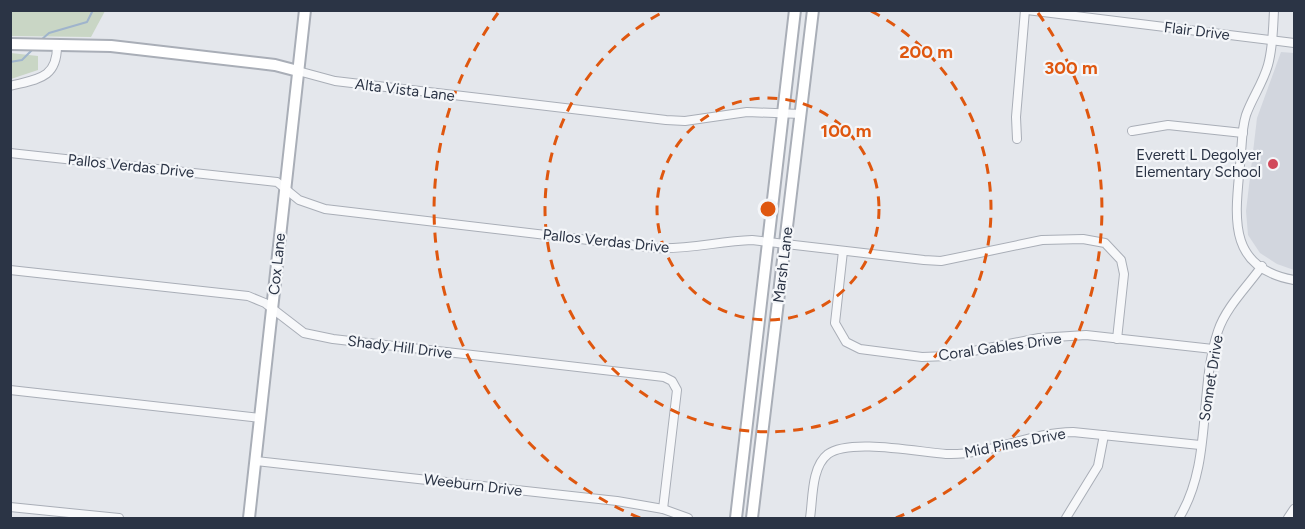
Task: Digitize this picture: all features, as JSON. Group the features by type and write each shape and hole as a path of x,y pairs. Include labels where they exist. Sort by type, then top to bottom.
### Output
{"main road":[{"name":"Cox Lane","path":"249,519 305,10"},
{"name":"Marsh Lane","path":"736,519 785,113 795,10"},
{"name":"Marsh Lane","path":"752,519 813,10"},
{"name":"Alta Vista Lane","path":"10,44 111,46 275,65 298,70"}],"street":[{"name":"Flair Drive","path":"1026,10 1294,43"},
{"path":"1017,139 1016,117 1026,10"},
{"path":"1274,10 1272,40 1263,81 1248,110 1243,133 1235,222 1241,244 1248,256 1275,275 1294,280"},
{"path":"10,86 48,74 55,66 54,46"},
{"name":"Alta Vista Lane","path":"298,70 335,81 666,120 685,121 747,112 801,114"},
{"path":"1132,131 1168,125 1243,133"},
{"name":"Pallos Verdas Drive","path":"10,153 277,182 299,200 325,209 656,248 685,248 727,240 770,242 941,261 1042,240 1083,239 1105,243 1121,260 1124,274 1117,339"},
{"name":"Coral Gables Drive","path":"843,251 835,323 846,342 860,349 922,357 948,357 1039,338 1086,335 1213,349"},
{"name":"Sonnet Drive","path":"1179,519 1189,502 1197,476 1213,349 1219,328 1230,308 1262,266"},
{"name":"Shady Hill Drive","path":"10,270 248,296 259,300 304,333 333,339 664,377 672,381 677,390 663,509"},
{"path":"10,390 260,418"},
{"name":"Mid Pines Drive","path":"810,519 817,468 825,455 835,449 858,447 949,454 974,452 1055,432 1200,445"},
{"path":"1066,519 1098,466 1104,435"},
{"name":"Weeburn Drive","path":"256,460 617,501 663,509 688,519"},
{"path":"10,507 119,519"},
{"path":"1288,519 1294,509"}],"shaded area":[{"name":"Everett L Degolyer Elementary School","path":"1281,52 1294,53 1294,270 1277,264 1260,253 1248,235 1246,211 1257,118"}],"green space":[{"path":"11,10 105,11 91,37 11,36"},
{"path":"11,53 38,56 38,70 11,79"}],"waterway":[{"path":"41,40 49,33 87,22 93,10"},
{"path":"10,62 22,60 33,49"}],"place":[{"name":"Everett L Degolyer Elementary School","path":"1273,164"}]}
